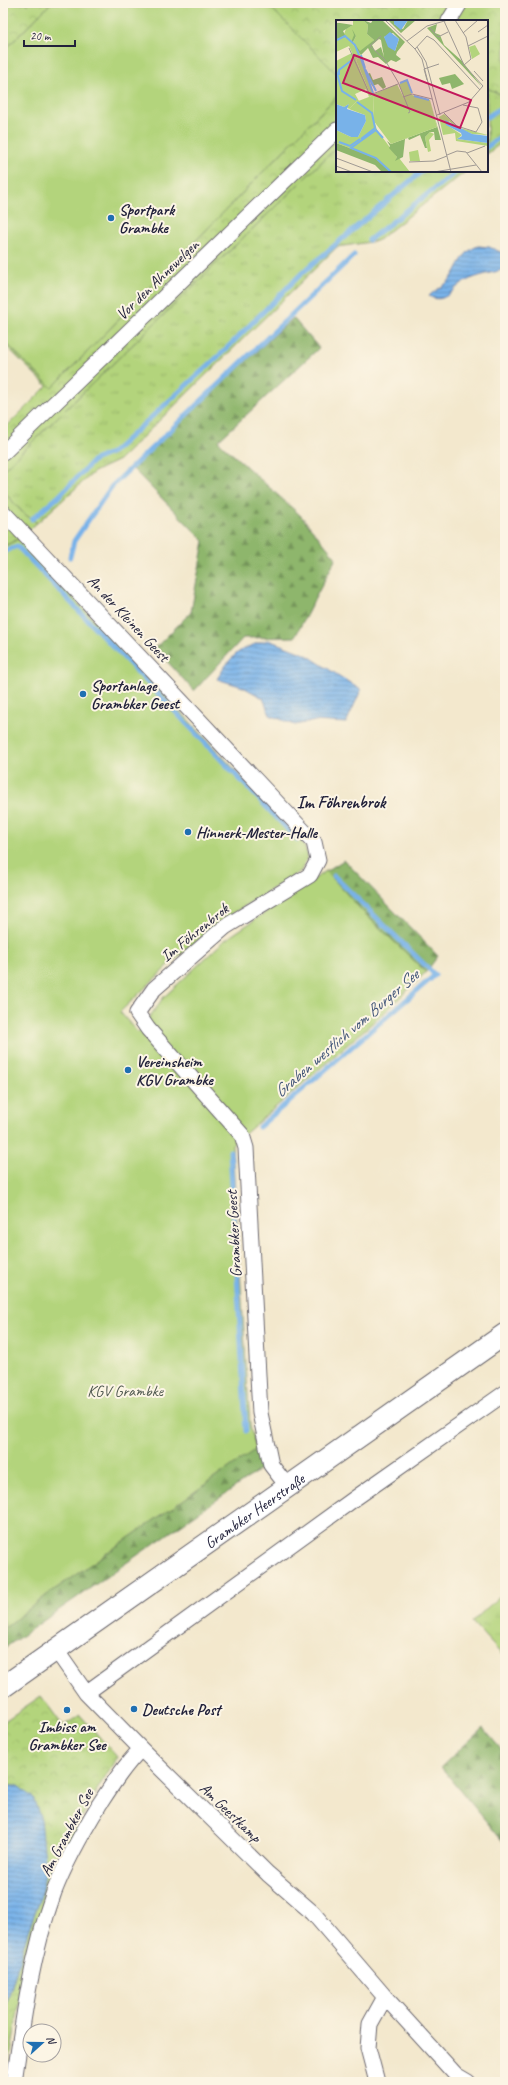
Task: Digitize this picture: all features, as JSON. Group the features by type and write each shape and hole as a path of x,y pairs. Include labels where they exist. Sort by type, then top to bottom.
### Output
{"main road":[{"name":"Grambker Heerstraße","path":"3,1687 505,1334"}],"street":[{"path":"450,20 460,3"},
{"name":"Vor den Ahnewelgen","path":"3,453 336,131"},
{"name":"An der Kleinen Geest","path":"3,512 314,842 318,860"},
{"name":"Im Föhrenbrok","path":"137,1012 154,989 225,927 310,875 318,860"},
{"name":"Grambker Geest","path":"137,1012 148,1029 242,1135 246,1148 260,1413 271,1465 288,1487"},
{"path":"86,1693 372,1486 505,1393"},
{"name":"Am Geestkamp","path":"56,1650 86,1693 268,1874 313,1913 385,1997 456,2075 468,2082"},
{"name":"Am Grambker See","path":"14,2082 36,1953 54,1892 66,1863 85,1828 124,1767 141,1749"},
{"path":"377,2082 368,2048 370,2024 385,1997"}],"green space":[{"path":"3,3 51,3 3,52"},
{"name":"Sportpark Grambke","path":"51,3 266,3 336,73 336,97 52,388 3,340 3,52"},
{"path":"266,3 505,3 505,96 488,88 488,20 336,20 336,73"},
{"path":"488,88 505,96 505,140 488,153"},
{"path":"336,97 336,148 3,470 3,430 47,386 3,343 3,340 52,388"},
{"path":"336,148 336,172 465,172 377,241 337,247 119,460 94,472 37,523 23,513 3,491 3,470"},
{"path":"293,318 319,348 218,441 301,516 336,558 295,637 243,638 194,691 155,648 191,612 204,541 131,467"},
{"path":"3,491 23,513 37,523 18,539 5,546 3,544"},
{"name":"KGV Grambke","path":"18,539 302,841 308,856 301,871 219,922 173,961 120,1012 138,1033 163,998 225,940 326,871 364,913 426,972 386,1011 232,1145 250,1426 256,1449 48,1594 3,1629 3,547"},
{"path":"344,860 438,956 426,972 364,913 327,873 326,871"},
{"path":"256,1449 261,1469 3,1649 3,1629 48,1594"},
{"path":"505,1591 505,1658 472,1622"},
{"path":"41,1696 63,1726 80,1715 117,1757 82,1816 51,1888 24,1983 17,2015 7,2082 3,2082 3,2016 28,1931 40,1899 18,1786 3,1786 3,1722"},
{"path":"483,1728 505,1754 505,1844 441,1767"}],"water":[{"path":"478,246 489,247 505,254 505,269 466,281 445,297 440,299 429,296 449,281 464,256"},
{"path":"268,640 305,654 361,690 346,723 315,721 295,725 270,715 263,698 243,687 217,679 237,653 250,646"},
{"path":"3,1786 18,1786 33,1798 41,1819 46,1869 40,1899 28,1931 3,2016"}],"waterway":[{"path":"488,116 505,105"},
{"path":"488,146 505,133"},
{"path":"32,519 58,497 94,460 113,452 222,353 301,274 421,172"},
{"path":"369,240 456,172"},
{"path":"70,557 74,541 112,486 354,255"},
{"name":"Graben westlich vom Burger See","path":"3,552 17,546 297,839"},
{"name":"Graben westlich vom Burger See","path":"259,1127 435,975 334,876"},
{"name":"Graben westlich vom Burger See","path":"230,1151 246,1431"}],"place":[{"name":"Sportpark Grambke","path":"111,218"},
{"name":"Sportanlage Grambker Geest","path":"83,694"},
{"name":"Hinnerk-Mester-Halle","path":"188,832"},
{"name":"Vereinsheim KGV Grambke","path":"128,1070"},
{"name":"Deutsche Post","path":"134,1709"},
{"name":"Imbiss am Grambker See","path":"67,1710"}],"district":[{"name":"Im Föhrenbrok","path":"341,802"}]}
